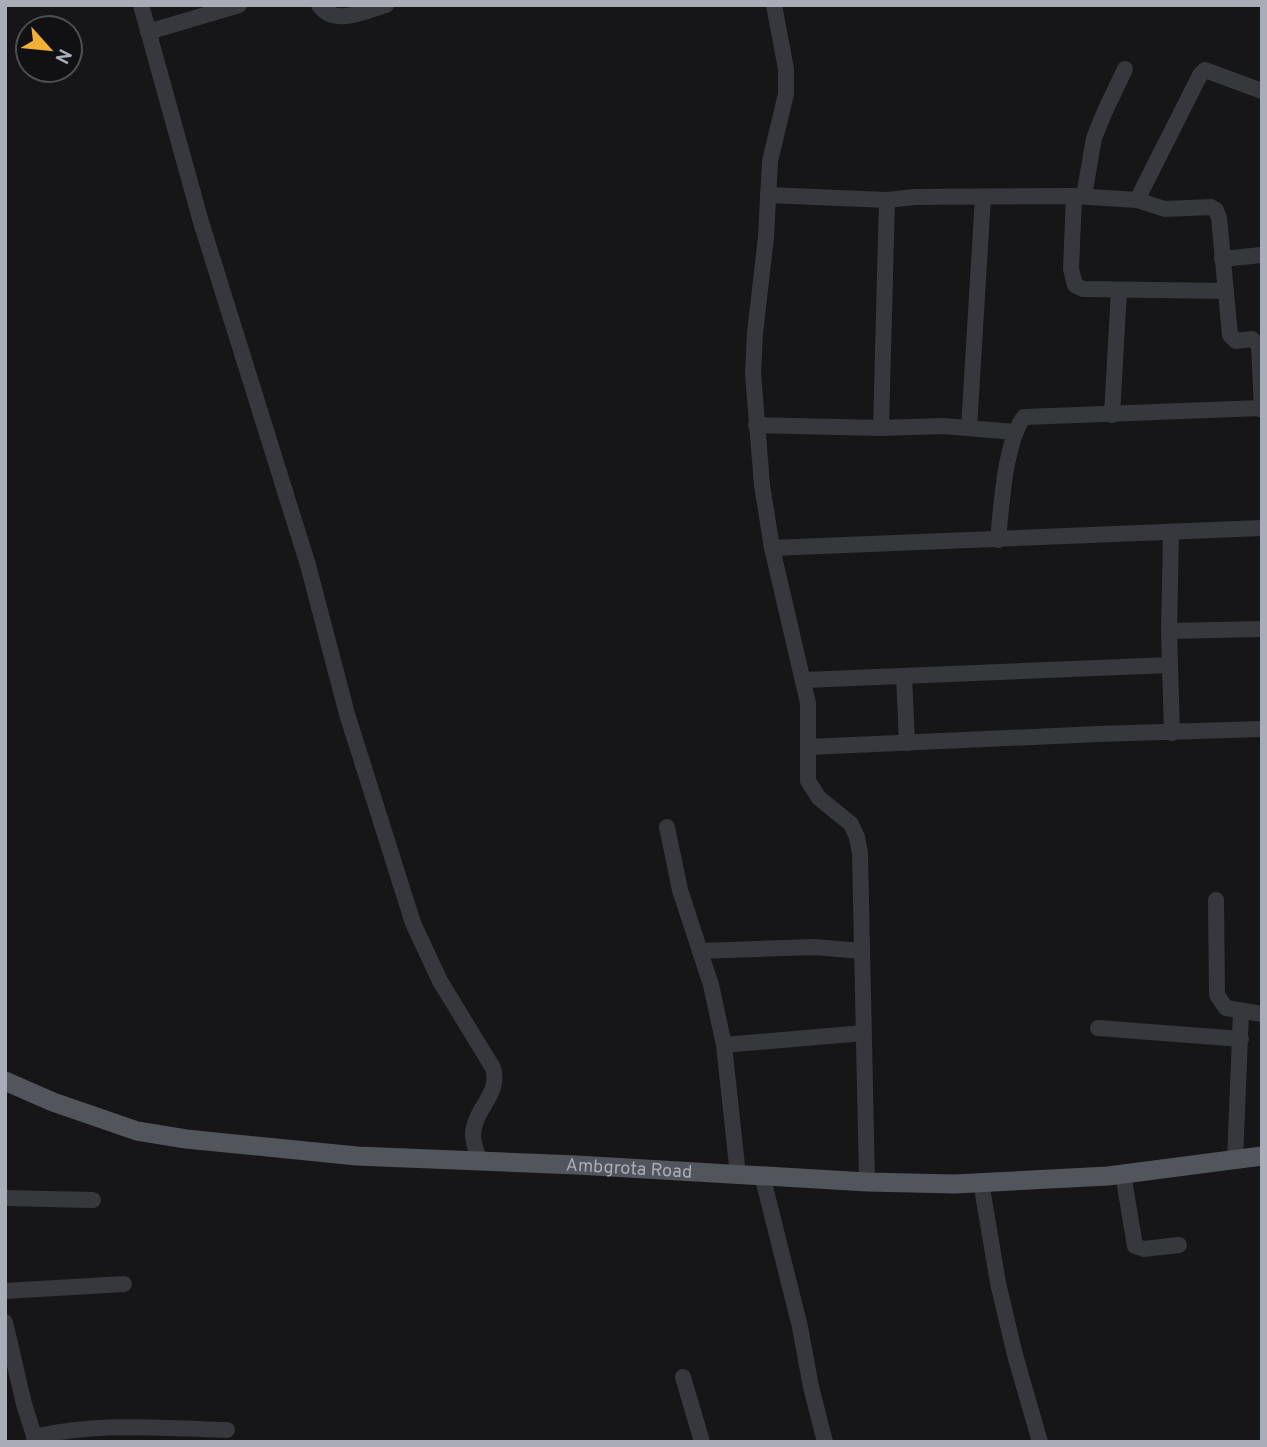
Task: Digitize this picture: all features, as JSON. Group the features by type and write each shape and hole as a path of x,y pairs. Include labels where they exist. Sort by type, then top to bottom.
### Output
{"main road":[{"name":"Ambgrota Road","path":"5,1081 87,1116 152,1134 357,1156 867,1182 981,1182 1122,1174 1262,1156"}],"street":[{"path":"141,5 183,162 307,565 347,714 413,923 440,981 493,1068 495,1085 479,1115 473,1137 480,1162"},
{"path":"148,33 239,5"},
{"path":"319,5 330,16 340,17 386,5"},
{"path":"774,5 786,69 786,94 771,161 755,333 753,373 756,425 772,548 808,703 807,770 812,790 851,824 860,853 867,1182"},
{"path":"1125,69 1094,138 1079,196 1071,278 1074,285 1083,289 1225,291"},
{"path":"1137,200 1200,75 1205,70 1262,91"},
{"path":"768,195 887,200 1079,196 1137,200 1165,209 1211,207 1216,210 1232,339 1252,339 1259,345 1262,409 1112,415 1030,415 1024,418 1015,432 1001,505 998,540"},
{"path":"969,428 983,197"},
{"path":"881,428 887,200"},
{"path":"1222,259 1262,255"},
{"path":"1112,415 1119,290"},
{"path":"756,425 969,428 1015,432"},
{"path":"772,548 1262,528"},
{"path":"1171,533 1169,631 1172,733"},
{"path":"1169,631 1262,629"},
{"path":"804,680 1170,665"},
{"path":"904,676 906,743"},
{"path":"809,747 1262,729"},
{"path":"667,827 680,890 711,985 724,1045 738,1175"},
{"path":"1216,900 1217,995 1226,1008 1262,1014"},
{"path":"700,951 802,947 861,951"},
{"path":"1235,1160 1241,1012"},
{"path":"1098,1028 1241,1039"},
{"path":"724,1045 864,1033"},
{"path":"1122,1174 1135,1246 1144,1249 1179,1245"},
{"path":"762,1175 799,1322 825,1442"},
{"path":"981,1182 998,1283 1040,1442"},
{"path":"5,1198 93,1200"},
{"path":"5,1291 124,1284"},
{"path":"5,1322 35,1440 53,1433 122,1428 228,1430"},
{"path":"683,1377 702,1442"}]}
